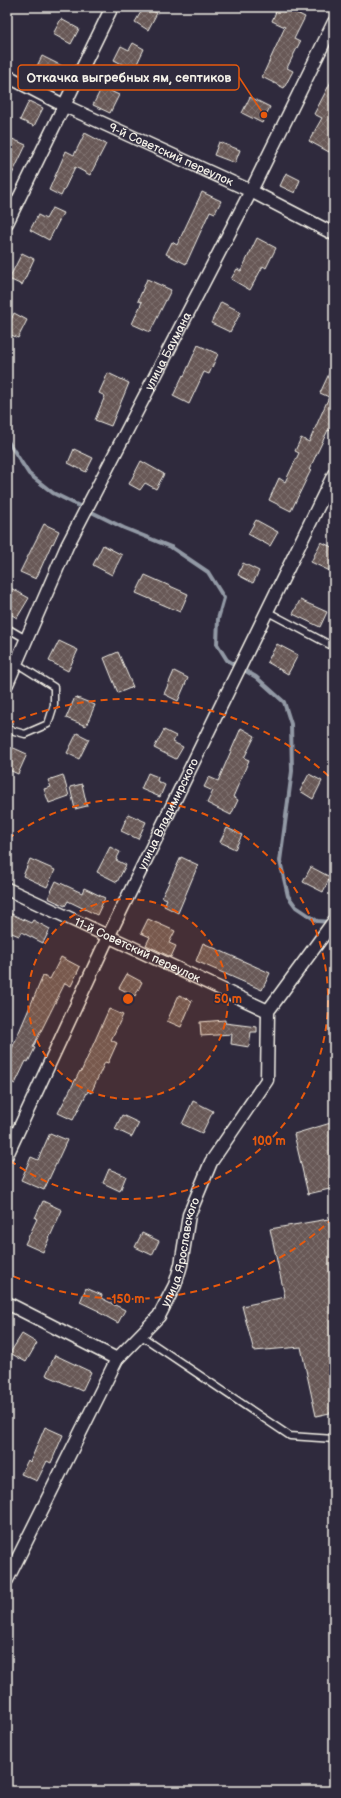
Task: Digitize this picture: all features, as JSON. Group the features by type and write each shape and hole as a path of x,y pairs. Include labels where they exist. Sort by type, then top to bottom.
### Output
{"street":[{"path":"7,223 112,7"},
{"name":"улица Баумана","path":"7,684 67,546 251,191 334,22"},
{"name":"9-й Советский переулок","path":"7,76 65,106 251,191 334,234"},
{"name":"улица Владимирского","path":"7,1156 108,936 268,612 334,474"},
{"name":"11-й Советский переулок","path":"7,888 268,1011"},
{"path":"268,1011 334,921"},
{"name":"улица Ярославского","path":"7,1580 117,1359 159,1316 175,1285 181,1265 189,1215 211,1162 267,1080 268,1011"},
{"path":"7,1303 117,1359"}],"lane":[{"path":"268,612 334,647"},
{"path":"7,628 26,639"},
{"path":"7,729 25,734 48,724 54,705 54,687 16,663"},
{"path":"140,1336 290,1436 334,1439"}],"building":[{"path":"144,7 157,13 148,30 135,22"},
{"path":"278,7 284,7 305,17 294,39 300,42 287,68 293,71 284,88 262,77 285,27 272,21"},
{"path":"61,19 79,29 71,44 53,34"},
{"path":"133,43 144,49 134,70 114,60 121,46 129,50"},
{"path":"42,56 62,66 53,84 33,74"},
{"path":"334,76 334,143 329,152 309,141 322,118 314,114"},
{"path":"102,87 119,95 110,113 93,105"},
{"path":"250,97 270,107 262,123 242,113"},
{"path":"29,101 43,108 34,126 20,120"},
{"path":"85,133 106,144 90,175 75,167 61,196 49,190 66,151 74,155"},
{"path":"10,138 26,145 7,185 7,144"},
{"path":"219,142 240,150 235,163 214,155"},
{"path":"286,173 300,180 295,193 280,186"},
{"path":"202,192 221,201 215,213 210,211 186,264 166,254 172,242 177,245"},
{"path":"52,208 63,213 49,240 30,230 38,215 46,219"},
{"path":"257,238 276,248 266,268 263,266 250,290 231,279 237,269 241,271"},
{"path":"22,253 34,259 22,285 9,279"},
{"path":"147,279 171,290 150,332 132,324 142,302 138,301"},
{"path":"221,302 241,312 230,332 211,323"},
{"path":"14,313 27,320 18,338 7,333 7,318 11,320"},
{"path":"198,345 218,354 209,374 204,372 189,404 173,396"},
{"path":"334,363 334,425 331,431 328,430 291,511 269,500 279,478 285,482 299,453 295,451 301,438 309,442 329,397 320,393"},
{"path":"108,373 129,383 111,426 95,420 105,396 99,393"},
{"path":"74,449 93,458 86,472 68,463"},
{"path":"141,461 164,474 156,489 145,483 140,490 129,484"},
{"path":"256,520 278,532 270,546 248,534"},
{"path":"44,524 59,531 36,579 20,572"},
{"path":"321,542 334,548 334,564 330,571 311,562"},
{"path":"103,545 122,555 112,575 93,565"},
{"path":"243,563 259,571 253,583 238,575"},
{"path":"145,575 188,594 180,612 136,593"},
{"path":"7,586 29,598 17,618 7,612"},
{"path":"300,600 327,612 320,627 293,614"},
{"path":"59,641 78,650 68,671 49,661"},
{"path":"277,644 298,655 288,674 267,662"},
{"path":"118,652 133,687 118,693 104,658"},
{"path":"174,671 188,678 178,701 164,694"},
{"path":"75,697 95,705 86,726 66,718"},
{"path":"241,728 255,736 244,758 249,760 233,797 238,800 231,815 207,803 213,791 204,787 209,777 218,781"},
{"path":"164,730 176,736 173,742 183,747 176,759 154,748"},
{"path":"77,733 89,739 79,759 67,753"},
{"path":"7,745 27,754 18,774 7,769"},
{"path":"148,773 158,777 157,781 165,785 160,797 141,789"},
{"path":"309,774 322,781 313,799 300,791"},
{"path":"63,775 69,796 49,803 44,789 51,787 48,780"},
{"path":"82,784 87,806 75,809 70,787"},
{"path":"128,814 146,822 138,839 121,831"},
{"path":"227,828 242,835 235,849 220,842"},
{"path":"110,847 120,852 116,860 126,865 117,882 97,872"},
{"path":"181,857 198,865 178,913 164,906 167,899 162,897"},
{"path":"30,859 55,870 47,887 23,876"},
{"path":"311,867 330,877 323,892 303,882"},
{"path":"56,881 82,893 84,888 105,898 97,915 68,901 65,906 48,898"},
{"path":"7,912 31,923 33,920 50,929 43,943 21,932 19,936 7,931"},
{"path":"148,919 175,931 169,943 176,946 171,957 146,945 150,937 141,933"},
{"path":"203,943 270,973 262,990 196,961"},
{"path":"61,957 80,967 71,986 65,983 33,1047 35,1048 28,1062 26,1061 15,1084 7,1080 7,1060 43,976 50,979"},
{"path":"127,974 142,982 135,996 119,988"},
{"path":"179,995 192,1001 181,1027 167,1021"},
{"path":"109,1009 123,1015 111,1040 117,1043 108,1063 105,1062 91,1093 88,1091 73,1120 58,1113 80,1071 81,1072"},
{"path":"225,1020 225,1023 257,1027 257,1032 251,1032 249,1047 231,1044 232,1034 201,1036 200,1022"},
{"path":"193,1101 213,1111 202,1133 182,1124"},
{"path":"122,1115 139,1123 132,1137 115,1129"},
{"path":"334,1122 334,1188 308,1194 294,1134"},
{"path":"50,1133 67,1140 44,1190 21,1180 31,1157 38,1160"},
{"path":"109,1169 126,1176 120,1191 103,1183"},
{"path":"43,1201 62,1210 43,1252 25,1244 37,1219 35,1218"},
{"path":"334,1218 334,1412 316,1416 301,1347 254,1351 242,1306 285,1297 270,1229"},
{"path":"142,1233 159,1241 152,1255 135,1247"},
{"path":"86,1288 102,1295 101,1298 125,1310 118,1323 98,1312 99,1311 80,1302"},
{"path":"22,1334 37,1343 26,1362 10,1353"},
{"path":"55,1355 91,1372 82,1391 46,1375"},
{"path":"45,1427 63,1435 51,1463 47,1461 37,1481 21,1474 28,1460 30,1462"}],"waterway":[{"path":"7,440 29,474 53,493 124,528 171,547 208,572 224,598 218,619 217,644 227,660 256,677 284,702 291,724 292,771 280,861 288,896 296,907 317,921 332,922"}],"place":[{"name":"Откачка выгребных ям, септиков","path":"264,115"}]}
